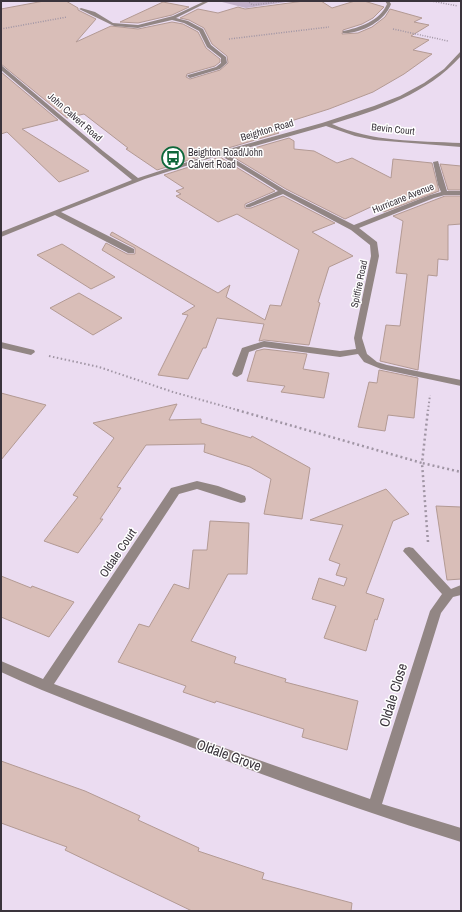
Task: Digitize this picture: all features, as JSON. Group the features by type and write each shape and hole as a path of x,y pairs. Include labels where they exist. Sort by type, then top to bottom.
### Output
{"street":[{"path":"81,9 94,13 102,20 116,25 147,25 170,18 208,1"},
{"path":"345,32 358,29 382,15 388,9 389,4 387,1"},
{"path":"170,18 186,22 201,30 209,46 224,58 224,64 218,68 190,76"},
{"name":"Beighton Road","path":"1,235 137,180 220,153 373,108 406,94 440,74 461,53"},
{"name":"John Calvert Road","path":"1,67 101,152 137,180"},
{"path":"1,78 11,76"},
{"name":"Bevin Court","path":"326,123 344,132 365,136 461,145"},
{"name":"Spitfire Road","path":"220,153 283,191 354,228 374,244 375,256 358,338 360,350"},
{"path":"436,162 440,185 445,193"},
{"path":"248,206 283,191"},
{"name":"Hurricane Avenue","path":"354,228 432,196 445,193 461,193"},
{"path":"55,212 131,251"},
{"path":"237,374 245,350 264,344 340,354 360,350 368,361 382,366 432,378 461,383"},
{"path":"1,345 31,352"},
{"name":"Oldale Court","path":"45,686 175,491 197,485 214,489 240,499"},
{"name":"Oldale Close","path":"374,808 436,611 455,592 409,551"},
{"name":"Oldale Grove","path":"1,666 45,686 374,808 461,835"}],"path":[{"path":"248,1 253,5 284,1"},
{"path":"431,1 458,6"},
{"path":"1,29 71,16"},
{"path":"224,40 330,27"},
{"path":"390,29 451,42"},
{"path":"31,352 99,367 173,392 422,463 461,472"},
{"path":"429,545 422,463 432,378"}],"shaded area":[{"path":"218,1 293,1 246,8"}],"building":[{"path":"44,1 66,1 78,8 78,10 96,19 76,42 111,26 138,29 172,22 183,24 198,32 206,48 220,59 220,62 215,66 187,74 186,77 190,79 220,70 228,63 227,56 212,44 204,28 189,20 180,18 198,9 218,13 238,7 245,9 304,1 321,1 332,8 355,1 364,1 384,7 373,18 362,24 343,30 342,34 358,33 372,27 385,17 390,9 422,18 414,22 429,25 411,36 429,40 413,50 432,54 404,74 373,92 329,109 269,128 279,133 157,170 126,149 128,148 84,114 67,118 1,64 1,9"},
{"path":"163,2 189,7 172,15 138,23 120,22"},
{"path":"1,72 58,120 22,129 89,171 59,182 7,132 1,134"},
{"path":"289,138 294,141 294,149 314,151 337,163 352,158 391,178 393,159 432,163 439,191 384,212 373,206 345,219 286,189 230,155"},
{"path":"220,157 275,191 245,204 245,208 251,208 283,196 335,223 312,232 353,256 329,267 318,302 320,303 309,345 264,340 259,341 264,324 217,318 206,348 203,348 188,379 158,375 188,315 182,314 195,306 102,250 106,243 127,254 135,254 135,248 110,235 112,232 218,293 230,285 226,297 265,320 270,305 281,306 299,250 237,214 218,222 176,196 181,194 176,191 184,188 164,175"},
{"path":"440,164 461,166 461,190 448,190"},
{"path":"445,196 461,196 461,224 448,225 448,260 438,259 437,276 428,275 418,370 380,361 386,325 400,326 407,274 396,273 403,221 393,216"},
{"path":"62,244 115,277 91,289 37,255"},
{"path":"79,293 122,318 93,335 50,308"},
{"path":"264,349 307,354 303,369 329,373 324,398 281,392 285,386 247,381 256,351"},
{"path":"379,370 418,378 414,418 388,415 385,431 358,427 369,382 377,383"},
{"path":"1,393 46,405 1,460"},
{"path":"177,404 169,420 201,419 201,423 251,438 252,436 310,468 302,519 264,514 271,479 250,467 204,452 205,444 146,445 117,487 121,488 100,519 103,519 78,553 44,541 78,497 73,495 114,438 93,423"},
{"path":"386,489 409,514 393,521 366,593 384,599 377,620 375,619 366,651 324,638 336,606 312,599 319,578 344,586 347,578 336,575 340,564 329,560 343,525 310,520"},
{"path":"436,506 461,507 461,579 447,580"},
{"path":"210,521 249,523 247,574 228,574 191,641 236,657 234,663 286,679 285,682 358,701 347,750 302,737 304,729 183,692 186,686 118,662 139,624 149,627 174,584 189,589 193,550 207,550"},
{"path":"1,576 31,588 32,586 74,602 49,637 1,617"},
{"path":"1,761 85,791 140,816 138,820 199,848 198,851 264,873 262,879 352,903 351,911 192,911 65,850 67,847 1,823"}],"place":[{"name":"Beighton Road/John Calvert Road","path":"173,158"}]}
